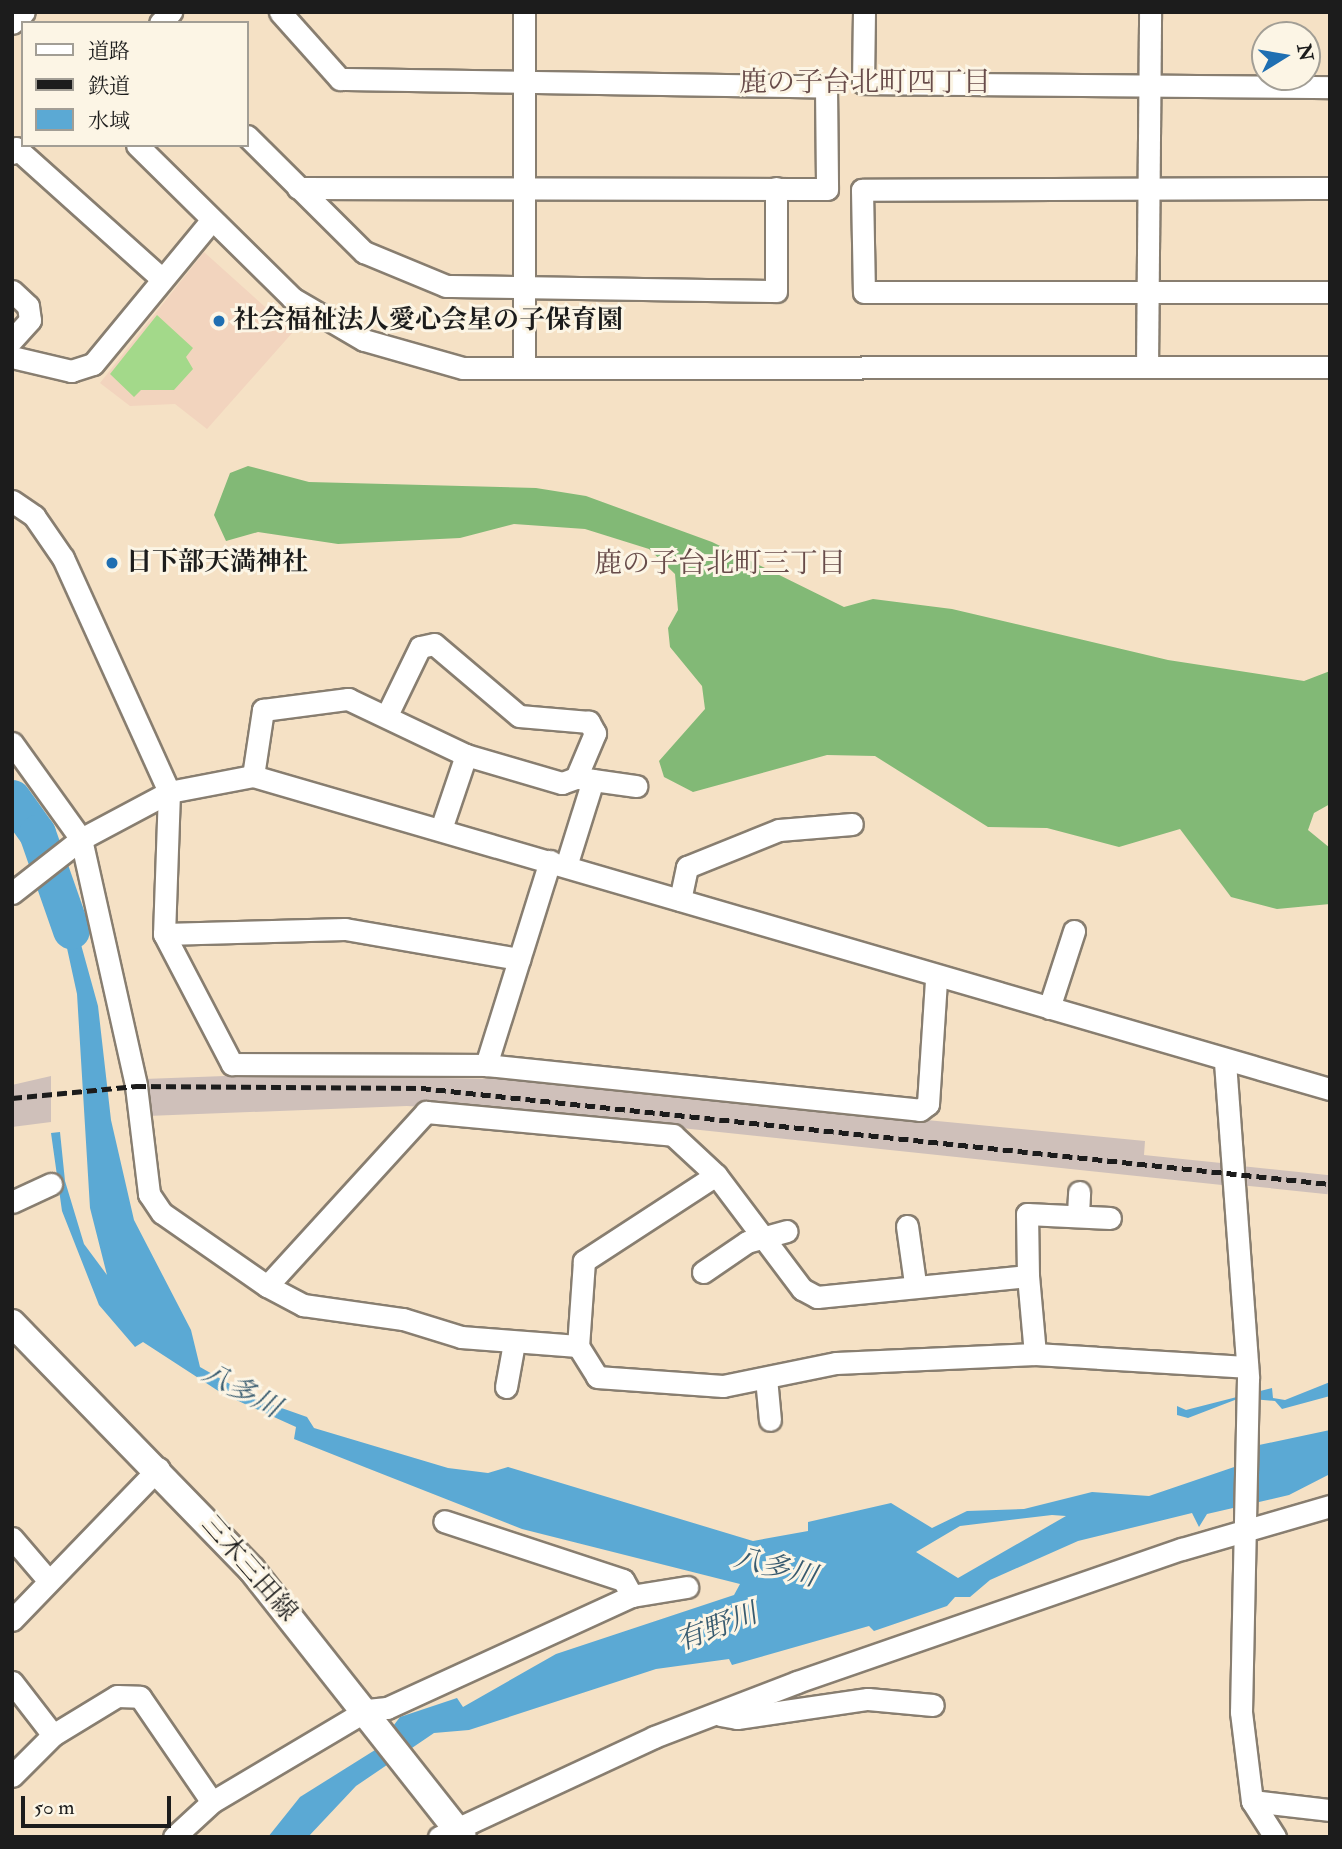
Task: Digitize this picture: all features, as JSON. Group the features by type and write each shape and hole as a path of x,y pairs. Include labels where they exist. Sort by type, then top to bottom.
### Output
{"main road":[{"name":"三木三田線","path":"12,1323 159,1468 373,1717 453,1831"}],"street":[{"path":"280,12 340,79 826,87 827,189 298,188"},
{"path":"524,12 520,82 526,292 524,367"},
{"path":"864,12 863,83 1152,89 1330,87"},
{"path":"1147,367 1151,289 1150,12"},
{"path":"248,137 329,223 393,268 446,286 526,292 776,291 776,188"},
{"path":"138,147 210,222 292,298 364,340 463,368 1330,367"},
{"path":"12,153 16,148 160,277"},
{"path":"1330,188 862,190 864,292 1151,289 1330,292"},
{"path":"12,357 71,370 93,364 160,277 210,222"},
{"path":"12,291 29,306 30,320 12,340"},
{"path":"12,501 34,516 63,558 169,792 164,934 232,1064 486,1065 920,1111 928,1104 936,979"},
{"path":"387,715 420,647 435,644 519,716 589,722 595,733 558,864 519,959 486,1065"},
{"path":"253,776 263,710 348,699 387,715 466,755 562,783 584,779 636,786"},
{"path":"12,743 76,844 136,1086 149,1194 162,1213 267,1286 303,1305 514,1343 578,1346"},
{"path":"441,829 466,755"},
{"path":"12,893 76,844 169,792 253,776 680,900 936,979 1049,1008 1225,1062 1330,1088"},
{"path":"680,900 687,866 779,830 852,824"},
{"path":"164,934 345,929 519,959"},
{"path":"1049,1008 1075,944"},
{"path":"1225,1062 1247,1372 1249,1524 1241,1712 1252,1801 1275,1837"},
{"path":"267,1286 426,1112 673,1135 777,1234 802,1289 817,1297 915,1283 1028,1276"},
{"path":"716,1175 584,1261 578,1346 597,1377 723,1386 836,1363 1035,1354 1247,1372"},
{"path":"12,1202 51,1184"},
{"path":"1078,1214 1079,1192"},
{"path":"1035,1354 1028,1276 1027,1214 1078,1214 1110,1218"},
{"path":"907,1226 915,1283"},
{"path":"703,1272 747,1242 777,1234"},
{"path":"506,1387 514,1343"},
{"path":"766,1378 770,1420"},
{"path":"12,1620 159,1468"},
{"path":"453,1831 715,1713 1249,1524 1330,1506"},
{"path":"444,1521 623,1580 632,1596"},
{"path":"12,1538 48,1580"},
{"path":"174,1837 212,1802 387,1708 632,1596 687,1587"},
{"path":"12,1682 53,1735"},
{"path":"12,1776 53,1735 117,1696 140,1697 212,1802"},
{"path":"715,1713 737,1718 868,1699 933,1705"},
{"path":"1252,1801 1330,1810"}],"shaded area":[{"path":"204,252 293,332 207,429 175,404 130,406 100,383"},
{"path":"252,1075 500,1079 1145,1141 1144,1155 1221,1163 1222,1185 577,1117 407,1106 147,1116 144,1079"},
{"path":"51,1076 51,1122 12,1127 12,1085"},
{"path":"1241,1166 1330,1175 1328,1194 1239,1185"}],"green space":[{"path":"157,315 193,348 186,357 193,369 174,390 141,390 134,397 110,374"},
{"path":"248,466 309,482 536,488 586,496 712,542 844,607 873,599 952,609 1168,660 1304,681 1330,671 1330,804 1314,813 1308,830 1330,848 1330,904 1277,909 1231,897 1180,829 1119,847 1047,828 988,827 875,756 827,755 693,792 664,777 659,761 705,709 702,686 670,647 668,628 678,610 675,574 649,549 585,529 514,524 460,538 338,544 258,532 226,541 214,515 230,473"}],"water":[{"name":"有野川","path":"64,883 98,1006 111,1120 134,1220 191,1330 200,1367 256,1399 307,1417 314,1428 448,1468 488,1473 508,1467 753,1541 808,1531 808,1522 891,1503 932,1528 967,1511 1024,1509 1092,1492 1149,1496 1243,1464 1259,1445 1330,1430 1330,1474 1289,1495 1207,1514 1199,1527 1192,1513 1078,1541 990,1580 970,1597 955,1597 947,1606 874,1631 869,1626 732,1665 729,1659 656,1669 469,1730 434,1733 356,1786 308,1837 268,1837 300,1797 375,1750 400,1717 457,1698 463,1707 556,1654 734,1595 740,1584 522,1529 294,1439 296,1427 223,1394 143,1342 135,1347 99,1305 62,1211 51,1133 60,1132 65,1181 84,1244 107,1275 90,1208 77,994 53,884","holes":["1052,1515 1066,1516 958,1578 916,1552 960,1526"]},
{"path":"1330,1382 1330,1396 1282,1409 1275,1401 1240,1398 1188,1418 1177,1415 1177,1406 1186,1410 1272,1388 1273,1398 1285,1400"}],"waterway":[{"name":"八多川","path":"12,798 37,833 71,930"}],"railway":[{"path":"12,1098 136,1086 421,1088 1330,1184"}],"place":[{"name":"社会福祉法人愛心会星の子保育園","path":"219,321"},
{"name":"日下部天満神社","path":"112,563"}],"district":[{"name":"鹿の子台北町四丁目","path":"865,83"},
{"name":"鹿の子台北町三丁目","path":"720,564"}]}
